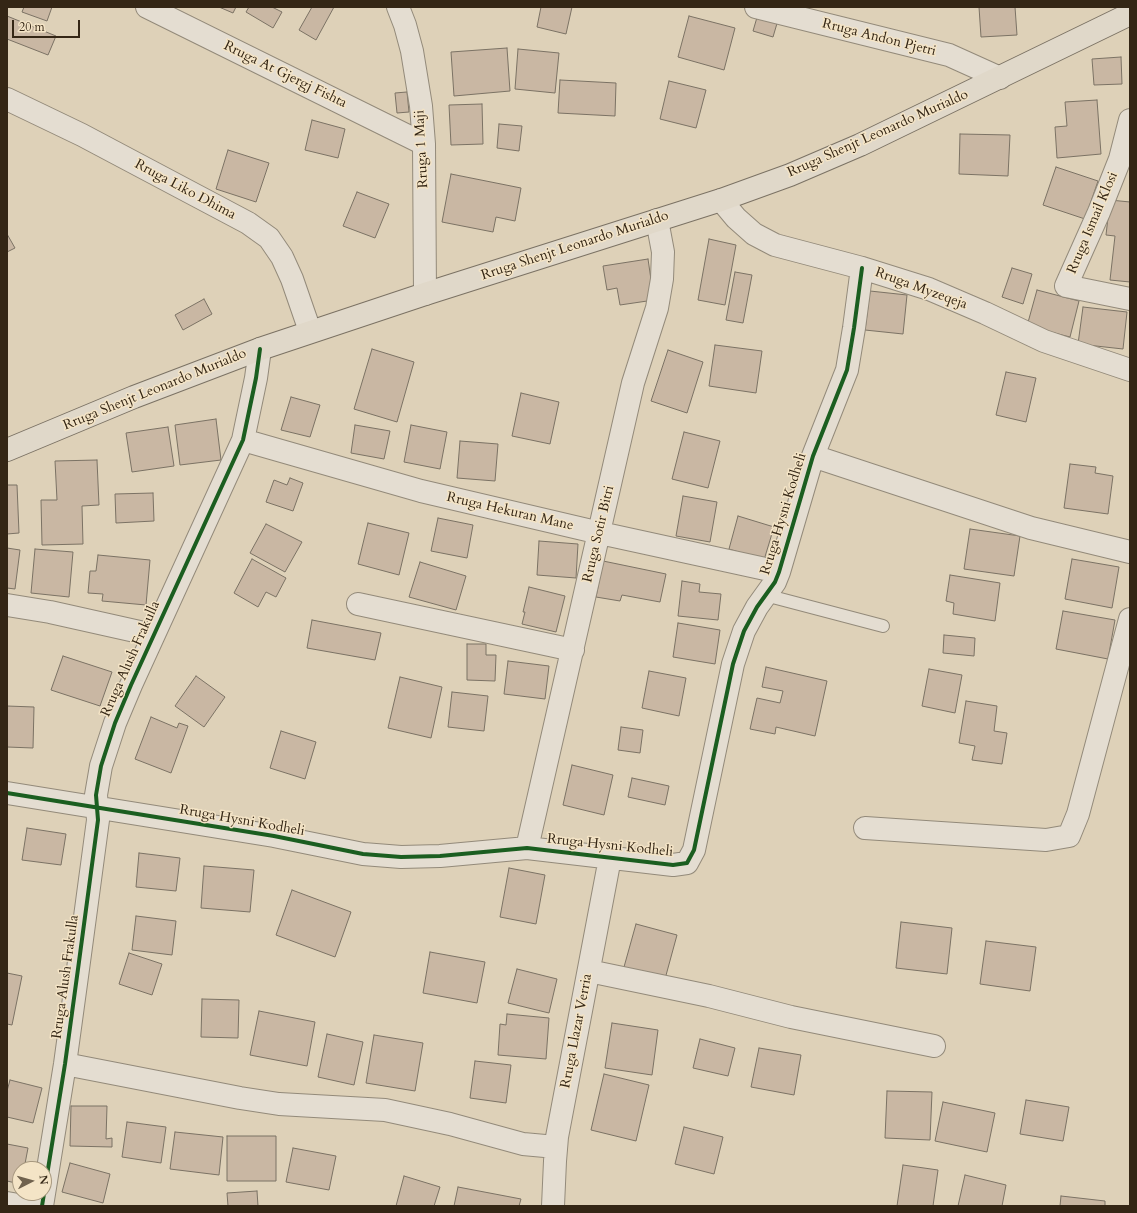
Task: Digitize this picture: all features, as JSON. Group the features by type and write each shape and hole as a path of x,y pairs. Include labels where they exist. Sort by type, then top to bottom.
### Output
{"main road":[{"name":"Rruga Shenjt Leonardo Murialdo","path":"7,450 134,397 310,331 721,200 790,175 860,145 1130,14"}],"street":[{"name":"Rruga At Gjergj Fishta","path":"147,7 424,144"},
{"name":"Rruga 1 Maji","path":"398,7 405,25 412,51 421,106 424,144 425,294"},
{"name":"Rruga Andon Pjetri","path":"756,7 950,55 1000,78"},
{"name":"Rruga Liko Dhima","path":"7,98 248,223 269,238 282,257 289,271 310,331"},
{"name":"Rruga Ismail Klosi","path":"1130,120 1125,160 1099,212 1066,286 1130,299"},
{"name":"Rruga Myzeqeja","path":"721,200 736,218 754,234 775,244 862,268 929,289 985,313 1044,341 1130,370"},
{"name":"Rruga Sotir Bitri","path":"527,848 634,383 657,308 662,279 663,252 657,220"},
{"name":"Rruga Hysni Kodheli","path":"7,793 274,836 362,854 401,857 440,856 527,848 673,865 687,863 694,850 733,664 744,631 757,607 775,582 779,572 813,456 847,370 862,268"},
{"name":"Rruga Alush Frakulla","path":"42,1206 65,1064 98,820 96,795 101,766 115,724 153,635 243,440 256,378 260,349"},
{"name":"Rruga Hekuran Mane","path":"243,440 421,491 600,533 779,572"},
{"path":"813,456 1031,528 1130,552"},
{"path":"358,604 573,650"},
{"path":"7,605 50,612 153,635"},
{"path":"866,828 1046,840 1069,836 1078,814 1130,619"},
{"name":"Rruga Llazar Verria","path":"553,1206 557,1137 610,858"},
{"path":"589,970 709,996 791,1017 934,1046"},
{"path":"65,1064 240,1098 279,1104 385,1110 450,1124 523,1144 556,1147"},
{"path":"7,1203 24,1206"}],"lane":[{"path":"765,595 882,626"}],"building":[{"path":"24,7 52,7 47,21 22,12"},
{"path":"219,7 236,7 233,13"},
{"path":"249,7 272,7 282,12 273,28 246,12"},
{"path":"312,7 334,7 316,40 299,30"},
{"path":"541,7 572,7 566,34 537,27"},
{"path":"979,7 1015,7 1017,35 981,37"},
{"path":"758,14 778,20 773,37 753,31"},
{"path":"7,16 56,36 48,55 7,39"},
{"path":"689,16 735,28 724,70 678,57"},
{"path":"507,48 510,91 454,96 451,52"},
{"path":"518,49 559,53 555,93 515,89"},
{"path":"1121,57 1122,84 1094,85 1092,59"},
{"path":"560,80 616,83 615,116 558,113"},
{"path":"669,81 706,90 696,128 660,119"},
{"path":"407,92 409,112 397,113 395,93"},
{"path":"1097,100 1101,154 1057,158 1055,127 1067,126 1065,102"},
{"path":"482,104 483,144 451,145 449,105"},
{"path":"312,120 345,129 338,158 305,150"},
{"path":"499,124 522,126 519,151 497,148"},
{"path":"960,134 1010,135 1008,176 959,174"},
{"path":"228,150 269,163 256,202 216,189"},
{"path":"1056,167 1098,181 1085,219 1043,205"},
{"path":"451,174 521,188 515,221 496,217 493,232 442,222"},
{"path":"357,192 389,204 375,238 343,226"},
{"path":"1110,200 1130,202 1130,282 1110,280 1115,236 1106,235"},
{"path":"7,234 15,248 7,252"},
{"path":"709,239 736,245 725,305 698,300"},
{"path":"648,259 654,300 620,305 617,288 607,290 603,266"},
{"path":"1012,268 1032,274 1023,304 1002,297"},
{"path":"735,272 752,275 743,323 726,320"},
{"path":"1037,290 1079,301 1070,337 1027,326"},
{"path":"870,291 907,295 903,334 865,330"},
{"path":"204,299 212,314 183,330 175,315"},
{"path":"1083,307 1127,312 1123,349 1078,344"},
{"path":"715,345 762,351 756,393 709,386"},
{"path":"372,349 414,362 397,422 354,409"},
{"path":"668,350 703,362 687,413 651,401"},
{"path":"1006,372 1036,378 1026,422 996,415"},
{"path":"521,393 559,402 550,444 512,436"},
{"path":"291,397 320,405 310,437 281,430"},
{"path":"216,419 221,460 180,465 175,425"},
{"path":"355,425 390,431 384,459 351,453"},
{"path":"411,425 447,432 440,469 404,462"},
{"path":"168,427 174,466 132,472 126,433"},
{"path":"684,432 720,441 708,488 672,479"},
{"path":"460,441 498,444 495,481 457,478"},
{"path":"97,460 99,505 82,506 83,544 42,545 41,500 57,500 55,461"},
{"path":"1070,464 1096,467 1095,473 1113,476 1108,514 1064,508"},
{"path":"290,478 303,483 293,511 266,502 274,480 287,485"},
{"path":"7,485 17,485 19,533 7,534"},
{"path":"153,493 154,521 116,523 115,494"},
{"path":"683,496 717,502 710,542 676,536"},
{"path":"738,516 774,527 764,560 729,549"},
{"path":"438,518 473,525 467,558 431,551"},
{"path":"368,523 409,533 399,575 358,564"},
{"path":"266,524 302,542 285,572 250,553"},
{"path":"970,529 1020,536 1014,576 964,569"},
{"path":"539,541 578,544 576,578 537,575"},
{"path":"7,548 20,550 15,589 7,588"},
{"path":"35,549 73,552 69,597 31,593"},
{"path":"98,555 150,560 146,605 102,601 103,594 88,593 90,571 96,571"},
{"path":"252,559 286,578 276,597 266,592 258,607 234,593"},
{"path":"1072,559 1119,567 1112,608 1065,599"},
{"path":"603,561 666,574 660,602 622,595 620,601 596,597"},
{"path":"420,562 466,576 456,610 409,597"},
{"path":"950,575 1000,583 995,621 953,614 954,603 946,601"},
{"path":"682,581 700,584 699,592 721,594 718,620 678,616"},
{"path":"529,587 565,596 556,632 522,624 525,612 523,612"},
{"path":"1063,611 1115,620 1108,659 1056,649"},
{"path":"312,620 381,633 375,660 307,648"},
{"path":"678,623 720,630 715,664 673,657"},
{"path":"944,635 975,638 974,656 943,653"},
{"path":"467,644 486,644 486,655 496,655 495,681 467,680"},
{"path":"63,656 112,672 100,706 51,690"},
{"path":"508,661 549,666 545,699 504,694"},
{"path":"766,667 827,681 815,736 776,727 775,734 750,729 757,698 780,703 783,691 762,687"},
{"path":"929,669 962,675 955,713 922,706"},
{"path":"649,671 686,678 679,716 642,708"},
{"path":"196,676 225,697 204,727 175,706"},
{"path":"400,677 442,687 431,738 388,728"},
{"path":"452,692 488,696 484,731 448,727"},
{"path":"966,701 997,706 994,731 1007,733 1002,764 972,760 975,746 959,743"},
{"path":"7,706 34,707 33,748 7,747"},
{"path":"151,717 177,728 179,723 188,726 171,773 135,759"},
{"path":"621,727 643,730 640,753 618,750"},
{"path":"281,731 316,742 305,779 270,768"},
{"path":"572,765 613,775 604,815 563,805"},
{"path":"632,778 669,786 665,805 628,797"},
{"path":"27,828 66,834 61,865 22,860"},
{"path":"139,853 180,858 176,891 136,887"},
{"path":"204,866 254,870 250,912 201,908"},
{"path":"509,868 545,875 536,924 500,917"},
{"path":"292,890 351,912 335,957 276,935"},
{"path":"136,916 176,921 172,955 132,950"},
{"path":"901,922 952,928 947,974 896,968"},
{"path":"636,924 677,935 665,979 624,967"},
{"path":"986,941 1036,947 1030,991 980,984"},
{"path":"430,952 485,962 477,1003 423,993"},
{"path":"129,953 162,964 152,995 119,984"},
{"path":"517,969 557,979 549,1013 508,1003"},
{"path":"7,973 22,976 12,1025 7,1024"},
{"path":"202,999 239,1000 238,1038 201,1037"},
{"path":"259,1011 315,1022 307,1066 250,1055"},
{"path":"507,1014 549,1018 546,1059 498,1055 500,1024 506,1025"},
{"path":"612,1023 658,1030 652,1075 605,1068"},
{"path":"327,1034 363,1042 354,1085 318,1077"},
{"path":"374,1035 423,1043 415,1091 366,1083"},
{"path":"700,1039 735,1048 728,1076 693,1068"},
{"path":"759,1048 801,1055 794,1095 751,1087"},
{"path":"475,1061 511,1065 506,1103 470,1098"},
{"path":"604,1074 649,1085 636,1141 591,1130"},
{"path":"10,1080 42,1088 33,1123 7,1117 7,1091"},
{"path":"887,1091 932,1092 930,1140 885,1138"},
{"path":"1026,1100 1069,1107 1063,1141 1020,1134"},
{"path":"943,1102 995,1113 987,1152 935,1141"},
{"path":"71,1106 107,1106 106,1139 112,1138 112,1147 70,1146"},
{"path":"127,1122 166,1127 161,1163 122,1157"},
{"path":"684,1127 723,1137 714,1174 675,1164"},
{"path":"175,1132 223,1137 219,1175 170,1169"},
{"path":"227,1136 276,1136 276,1181 227,1181"},
{"path":"7,1144 28,1148 26,1161 12,1161 12,1182 7,1181"},
{"path":"293,1148 336,1156 329,1190 286,1182"},
{"path":"70,1163 110,1174 103,1203 62,1192"},
{"path":"903,1165 938,1170 933,1206 897,1206"},
{"path":"965,1175 1006,1185 1002,1206 958,1206"},
{"path":"404,1176 440,1187 434,1206 396,1206"},
{"path":"458,1187 521,1199 519,1206 454,1206"},
{"path":"257,1191 258,1206 228,1206 227,1193"},
{"path":"1061,1196 1105,1201 1105,1206 1060,1206"}],"cycle path":[{"path":"7,793 274,836 363,854 401,857 440,856 527,848 673,865 687,863 694,850 733,664 744,631 757,607 775,582 779,572 813,456 847,370 862,268"},
{"path":"42,1206 65,1064 98,820 96,795 101,766 115,723 131,685 243,440 256,378 260,349"}]}
